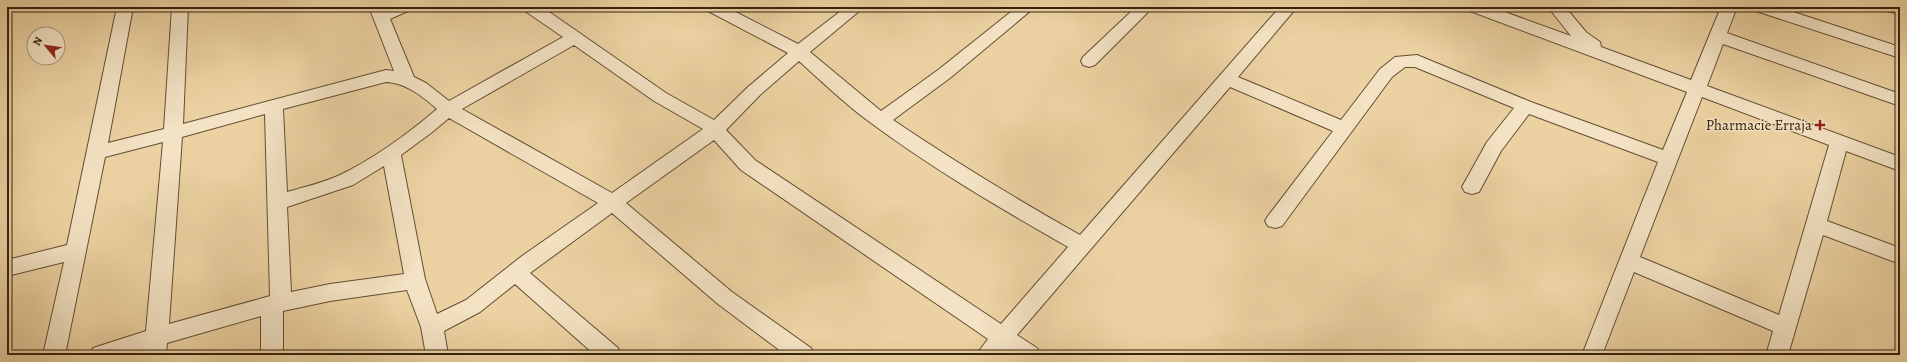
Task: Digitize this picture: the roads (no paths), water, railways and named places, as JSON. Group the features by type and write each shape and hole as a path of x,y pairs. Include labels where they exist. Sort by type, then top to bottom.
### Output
{"street":[{"path":"54,355 97,153 125,7"},
{"path":"156,346 166,235 165,217 173,133 180,7"},
{"path":"402,7 379,12 406,78"},
{"path":"531,7 660,97 716,128 726,143 748,165 1002,339 1029,355"},
{"path":"714,7 736,11 799,52 881,120 1005,202 1083,246"},
{"path":"432,327 473,306 612,202 716,128 754,91 799,52 856,7"},
{"path":"881,120 944,74 1028,7"},
{"path":"1089,61 1145,7"},
{"path":"987,355 1289,7"},
{"path":"1476,7 1900,164"},
{"path":"1592,354 1729,7"},
{"path":"1762,7 1900,52"},
{"path":"1893,7 1900,9"},
{"path":"1563,10 1580,36 1610,57"},
{"path":"1718,36 1900,100"},
{"path":"278,203 346,180 391,153 425,129 448,110 574,38"},
{"path":"1275,221 1386,73 1401,61 1417,61 1525,106 1669,159"},
{"path":"97,153 386,76 406,78 448,110 612,202 725,298 803,355"},
{"path":"1227,79 1344,128"},
{"path":"272,355 277,304 278,203 274,106"},
{"path":"1472,187 1494,147 1525,106"},
{"path":"1778,355 1839,141"},
{"path":"391,153 415,279 418,292 432,327 437,355"},
{"path":"1816,225 1900,256"},
{"path":"7,268 76,251"},
{"path":"1628,261 1786,327"},
{"path":"516,273 610,355"},
{"path":"101,355 156,346 277,304 307,297 405,282 415,279"}],"place":[{"name":"Pharmacie Erraja","path":"1820,125"}]}
